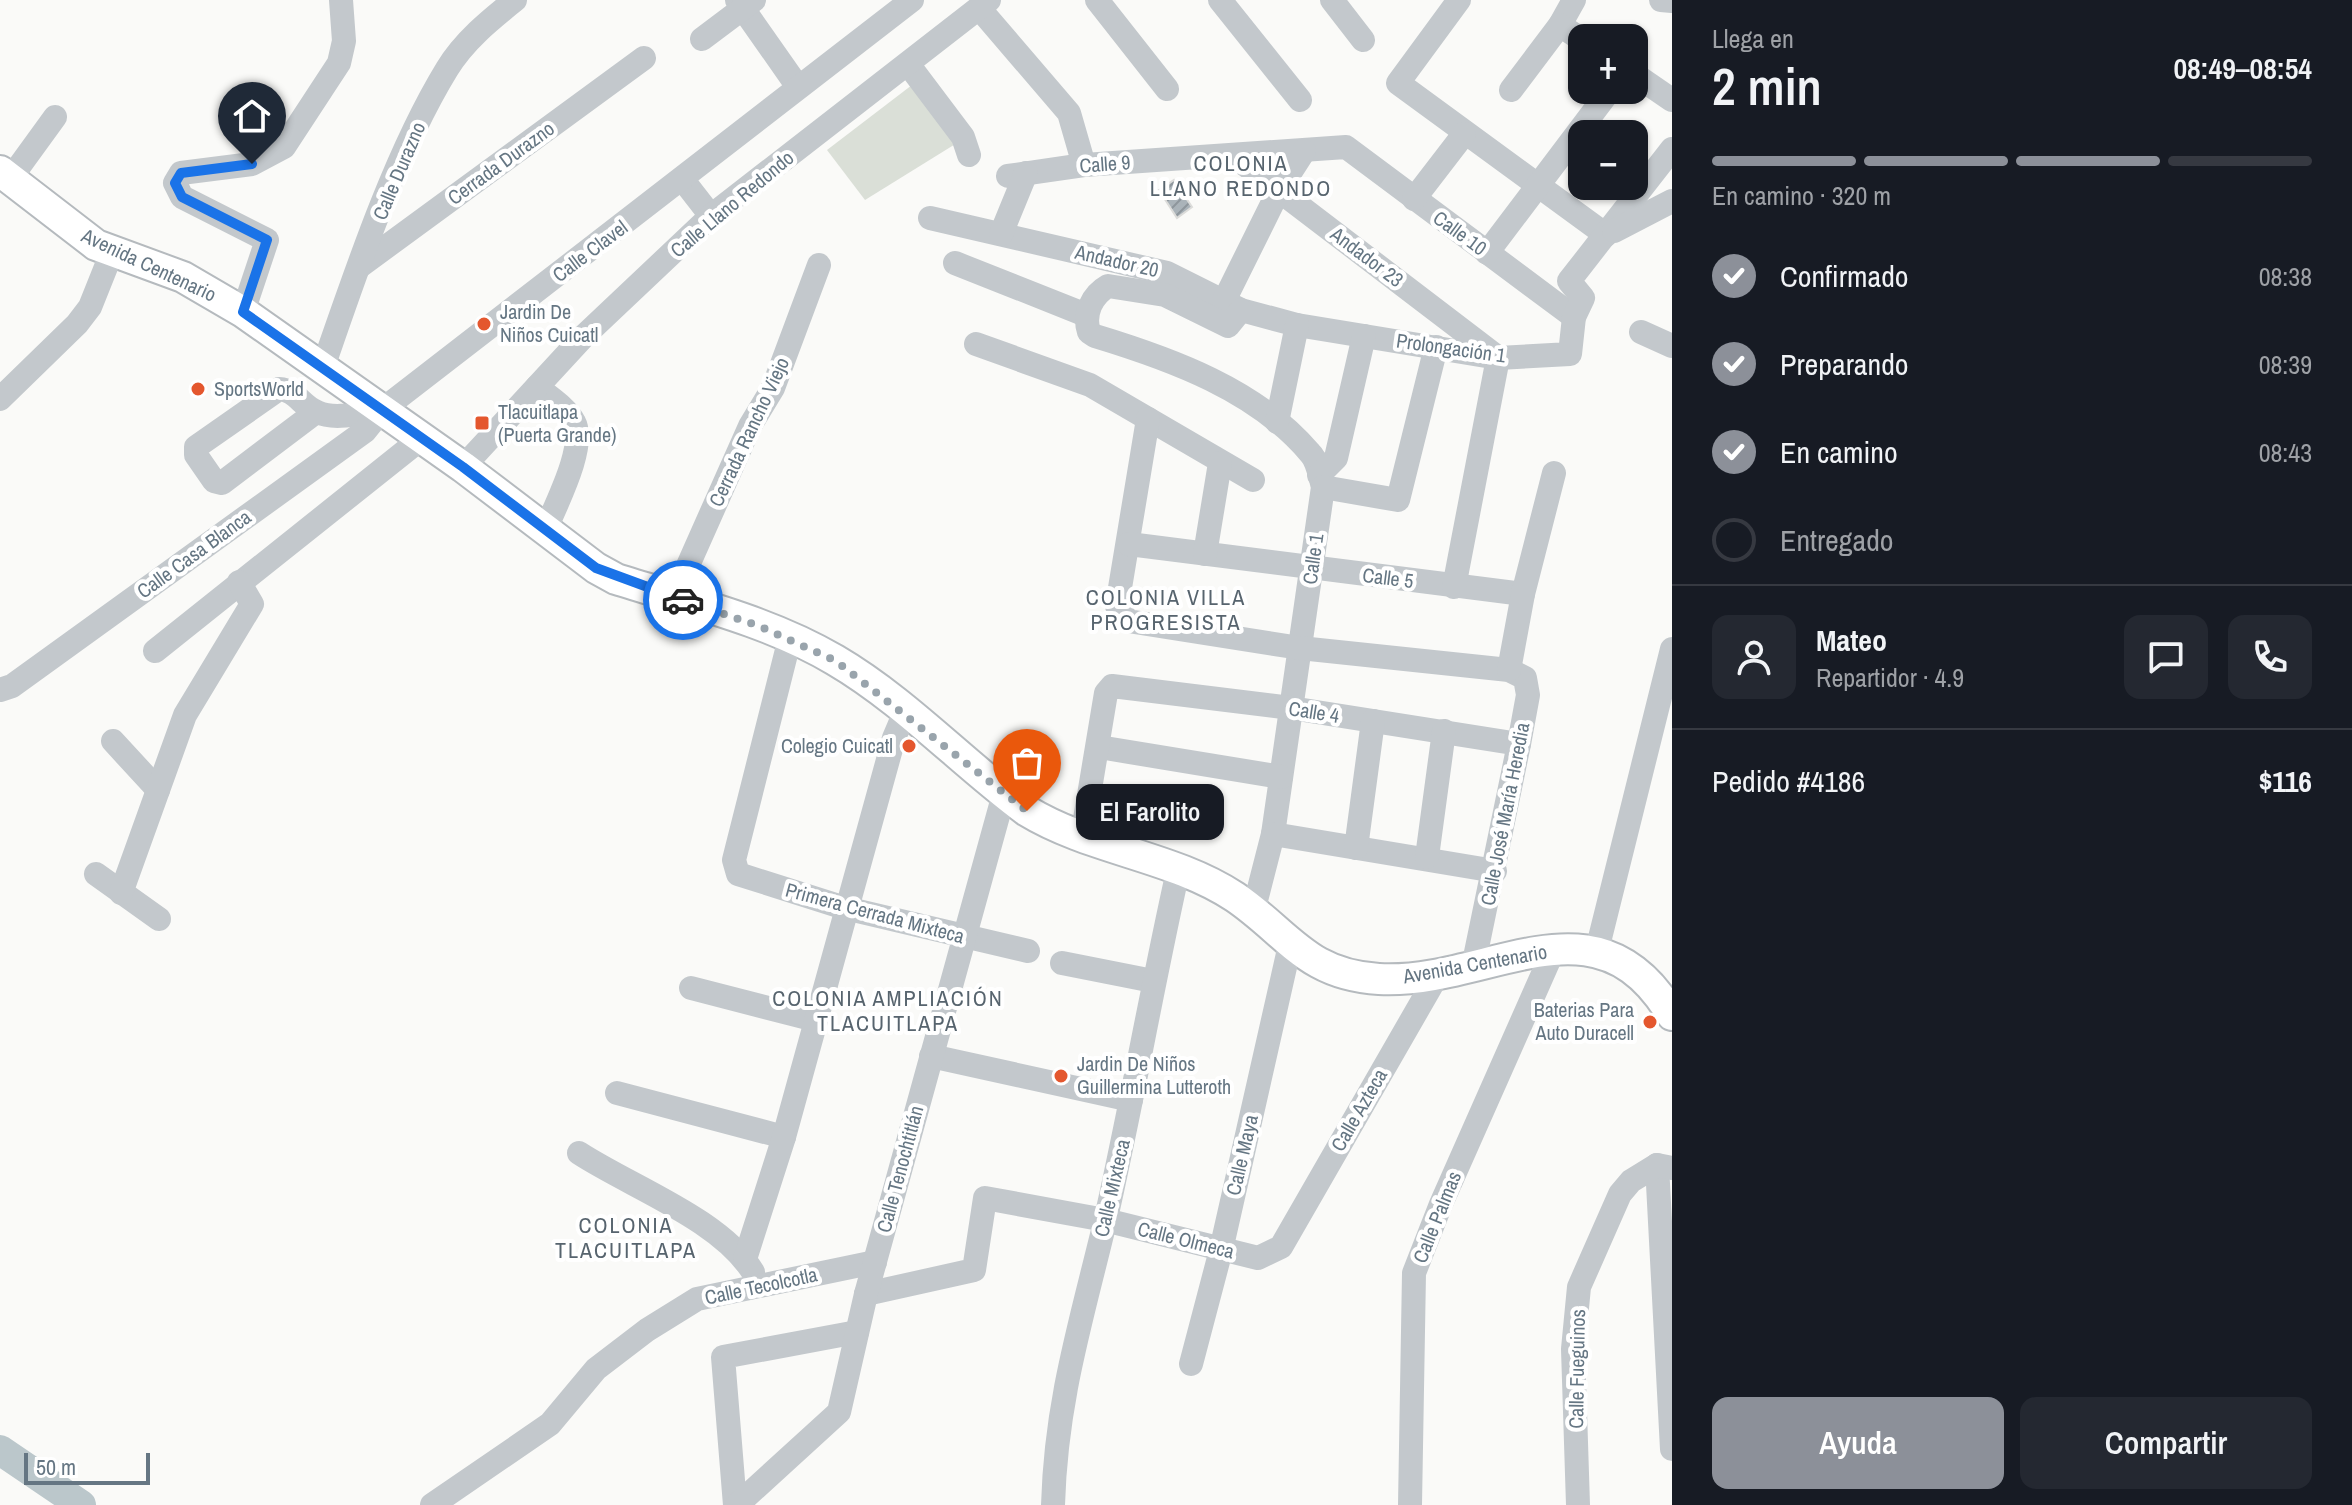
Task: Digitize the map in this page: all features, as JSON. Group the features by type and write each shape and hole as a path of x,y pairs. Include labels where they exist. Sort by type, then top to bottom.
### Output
{"main road":[{"name":"Avenida Centenario","path":"5,175 82,237 112,252 183,277 243,312 463,467 596,568 790,638 858,674 1004,794 1053,827 1178,871 1233,896 1290,945 1323,965 1366,978 1438,974 1554,949 1597,950 1640,975 1672,1015"}],"street":[{"path":"243,312 267,240 182,197 175,183 181,173 252,164 284,147 339,63 344,41 341,0"},
{"name":"Calle Durazno","path":"323,367 358,268 416,130 448,68 480,29 515,0"},
{"path":"711,216 683,180 912,0"},
{"path":"1097,0 1167,89"},
{"path":"1220,0 1300,100"},
{"path":"1332,0 1363,40"},
{"path":"1428,42 1445,0"},
{"path":"1459,0 1398,83 1606,235"},
{"path":"1511,90 1560,25 1574,0"},
{"path":"1661,0 1672,1"},
{"path":"702,39 745,3 798,87"},
{"path":"984,4 1069,113 1084,165"},
{"name":"Calle Llano Redondo","path":"463,467 583,337 711,216 984,4"},
{"path":"1560,25 1568,30"},
{"name":"Cerrada Durazno","path":"358,268 644,58"},
{"path":"908,64 963,137 969,155"},
{"path":"1648,84 1672,100"},
{"path":"1487,253 1599,104"},
{"path":"5,175 55,117"},
{"path":"1414,199 1464,134"},
{"name":"Calle 9","path":"1001,234 1017,174 1084,165 1346,147"},
{"name":"Calle 10","path":"1346,147 1574,317"},
{"path":"1574,317 1583,298 1569,281 1672,149"},
{"path":"1090,326 1094,298 1108,286 1165,295 1228,326 1232,306 1279,190 1304,151"},
{"name":"Andador 23","path":"1235,157 1498,358"},
{"name":"Calle Clavel","path":"382,410 683,180"},
{"path":"1606,235 1672,201"},
{"name":"Andador 20","path":"930,218 1167,273 1232,306 1297,325"},
{"path":"0,399 77,324 90,307 112,252"},
{"path":"955,263 1090,326 1166,357 1263,409 1313,455 1321,481"},
{"name":"Cerrada Rancho Viejo","path":"674,597 750,426 773,388 819,265"},
{"name":"Prolongación 1","path":"1297,325 1498,358 1570,354 1574,317"},
{"path":"1277,422 1297,325"},
{"path":"1641,332 1672,346"},
{"path":"1321,481 1336,458 1364,336"},
{"path":"976,344 1090,385 1253,480"},
{"path":"1321,481 1398,500 1436,347"},
{"path":"1454,587 1498,358"},
{"path":"537,387 574,421 578,434 577,449 545,531"},
{"path":"316,412 222,483 214,481 196,455 196,447 279,389 289,390 316,412 337,416 382,410"},
{"name":"Calle Casa Blanca","path":"0,690 12,686 365,431 382,410"},
{"path":"1148,419 1117,606 1121,615 1128,621 1300,648 1509,670 1523,594 1554,473"},
{"path":"155,651 422,438"},
{"path":"1205,554 1220,463"},
{"name":"Calle 1","path":"1253,912 1273,834 1321,481"},
{"name":"Calle 5","path":"1129,544 1523,594"},
{"path":"121,893 185,715 252,604 239,582"},
{"name":"Primera Cerrada Mixteca","path":"790,638 734,860 738,874 845,908 1028,951"},
{"path":"1597,950 1668,680 1672,649"},
{"name":"Calle José María Heredia","path":"1473,967 1495,871 1528,695 1526,681 1509,670"},
{"name":"Calle 4","path":"1099,747 1108,688 1112,686 1291,708 1519,744"},
{"path":"745,1259 784,1137 894,738 905,712"},
{"path":"1356,848 1373,721"},
{"path":"1427,857 1444,731"},
{"path":"113,741 158,790"},
{"path":"1082,837 1099,747 1281,777"},
{"name":"Calle Tenochtitlán","path":"736,1505 839,1412 866,1294 1004,794"},
{"path":"1273,834 1427,857 1495,871"},
{"name":"Calle Mixteca","path":"1053,1505 1055,1442 1066,1372 1105,1220 1178,871"},
{"path":"96,874 159,919"},
{"name":"Calle Maya","path":"1191,1364 1221,1250 1290,945"},
{"name":"Calle Palmas","path":"1410,1505 1414,1273 1441,1204 1554,949"},
{"path":"1062,963 1153,981"},
{"name":"Calle Azteca","path":"1281,1247 1438,974"},
{"path":"691,988 815,1020"},
{"path":"931,1056 1131,1100"},
{"path":"617,1093 784,1137"},
{"path":"579,1153 697,1221 745,1259 761,1284"},
{"name":"Calle Fueguinos","path":"1578,1505 1573,1349 1579,1287 1620,1194 1631,1181 1664,1166 1672,1449"},
{"name":"Calle Olmeca","path":"866,1294 974,1270 985,1198 1105,1220 1258,1258 1281,1247"},
{"name":"Calle Tecolcotla","path":"432,1505 550,1424 596,1369 647,1330 697,1299 875,1262"},
{"path":"736,1505 723,1357 857,1332"}],"shaded area":[{"path":"912,85 957,143 865,200 827,150"}],"building":[{"path":"1174,180 1192,207 1177,218 1159,190"}],"waterway":[{"path":"0,1450 81,1505"}],"way so far":[{"path":"683,600 819,651 858,674 1027,811"}],"place":[{"name":"Jardin De Niños Cuicatl","path":"484,324"},
{"name":"SportsWorld","path":"198,389"},
{"name":"Tlacuitlapa (Puerta Grande)","path":"482,423"},
{"name":"Colegio Cuicatl","path":"909,746"},
{"name":"El Farolito","path":"1027,811"},
{"name":"Baterias Para Auto Duracell","path":"1650,1022"},
{"name":"Jardin De Niños Guillermina Lutteroth","path":"1061,1076"}],"district":[{"name":"COLONIA LLANO REDONDO","path":"1241,176"},
{"name":"COLONIA VILLA PROGRESISTA","path":"1166,610"},
{"name":"COLONIA AMPLIACIÓN TLACUITLAPA","path":"888,1010"},
{"name":"COLONIA TLACUITLAPA","path":"626,1238"}],"route":[{"path":"252,164 181,173 175,183 182,197 267,240 243,312 463,467 596,568 616,579 683,600"}]}
